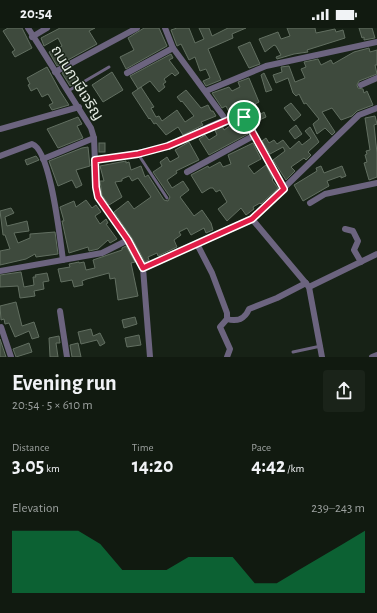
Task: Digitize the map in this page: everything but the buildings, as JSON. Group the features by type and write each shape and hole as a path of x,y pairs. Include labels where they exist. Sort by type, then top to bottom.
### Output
{"street":[{"name":"ถนนภาษีเจริญ","path":"28,28 32,37 79,107 91,128 94,138 96,187 98,197 128,240 143,268 150,357"},
{"path":"32,37 47,28"},
{"path":"55,72 137,28"},
{"path":"166,28 173,48 226,120"},
{"path":"206,91 266,66 377,42"},
{"path":"128,73 173,48"},
{"path":"361,85 377,78"},
{"path":"0,129 79,107"},
{"path":"143,268 252,219 359,115 377,108"},
{"path":"95,160 138,154 168,146 226,120 244,117 253,136 284,189"},
{"path":"187,172 253,136"},
{"path":"43,159 94,138"},
{"path":"0,156 33,144 37,148 43,159 52,188 63,260"},
{"path":"310,203 325,194 377,183"},
{"path":"252,219 307,285 321,346 322,357"},
{"path":"345,229 353,231 358,241 354,250 361,262"},
{"path":"0,271 102,253 128,240"},
{"path":"197,244 212,273 227,313 227,319 220,327 230,349 227,357"},
{"path":"227,319 235,321 242,318 247,315 249,309 377,254"},
{"path":"60,311 67,357"},
{"path":"1,327 11,357"},
{"path":"372,357 377,355"}],"lane":[{"path":"68,91 109,67"},
{"path":"138,154 167,198"},
{"path":"294,352 321,346"}],"route":[{"path":"236,117 244,117 253,136 284,189 252,219 143,268 121,228 98,197 95,160 138,154 168,146 226,120 236,117"}]}
